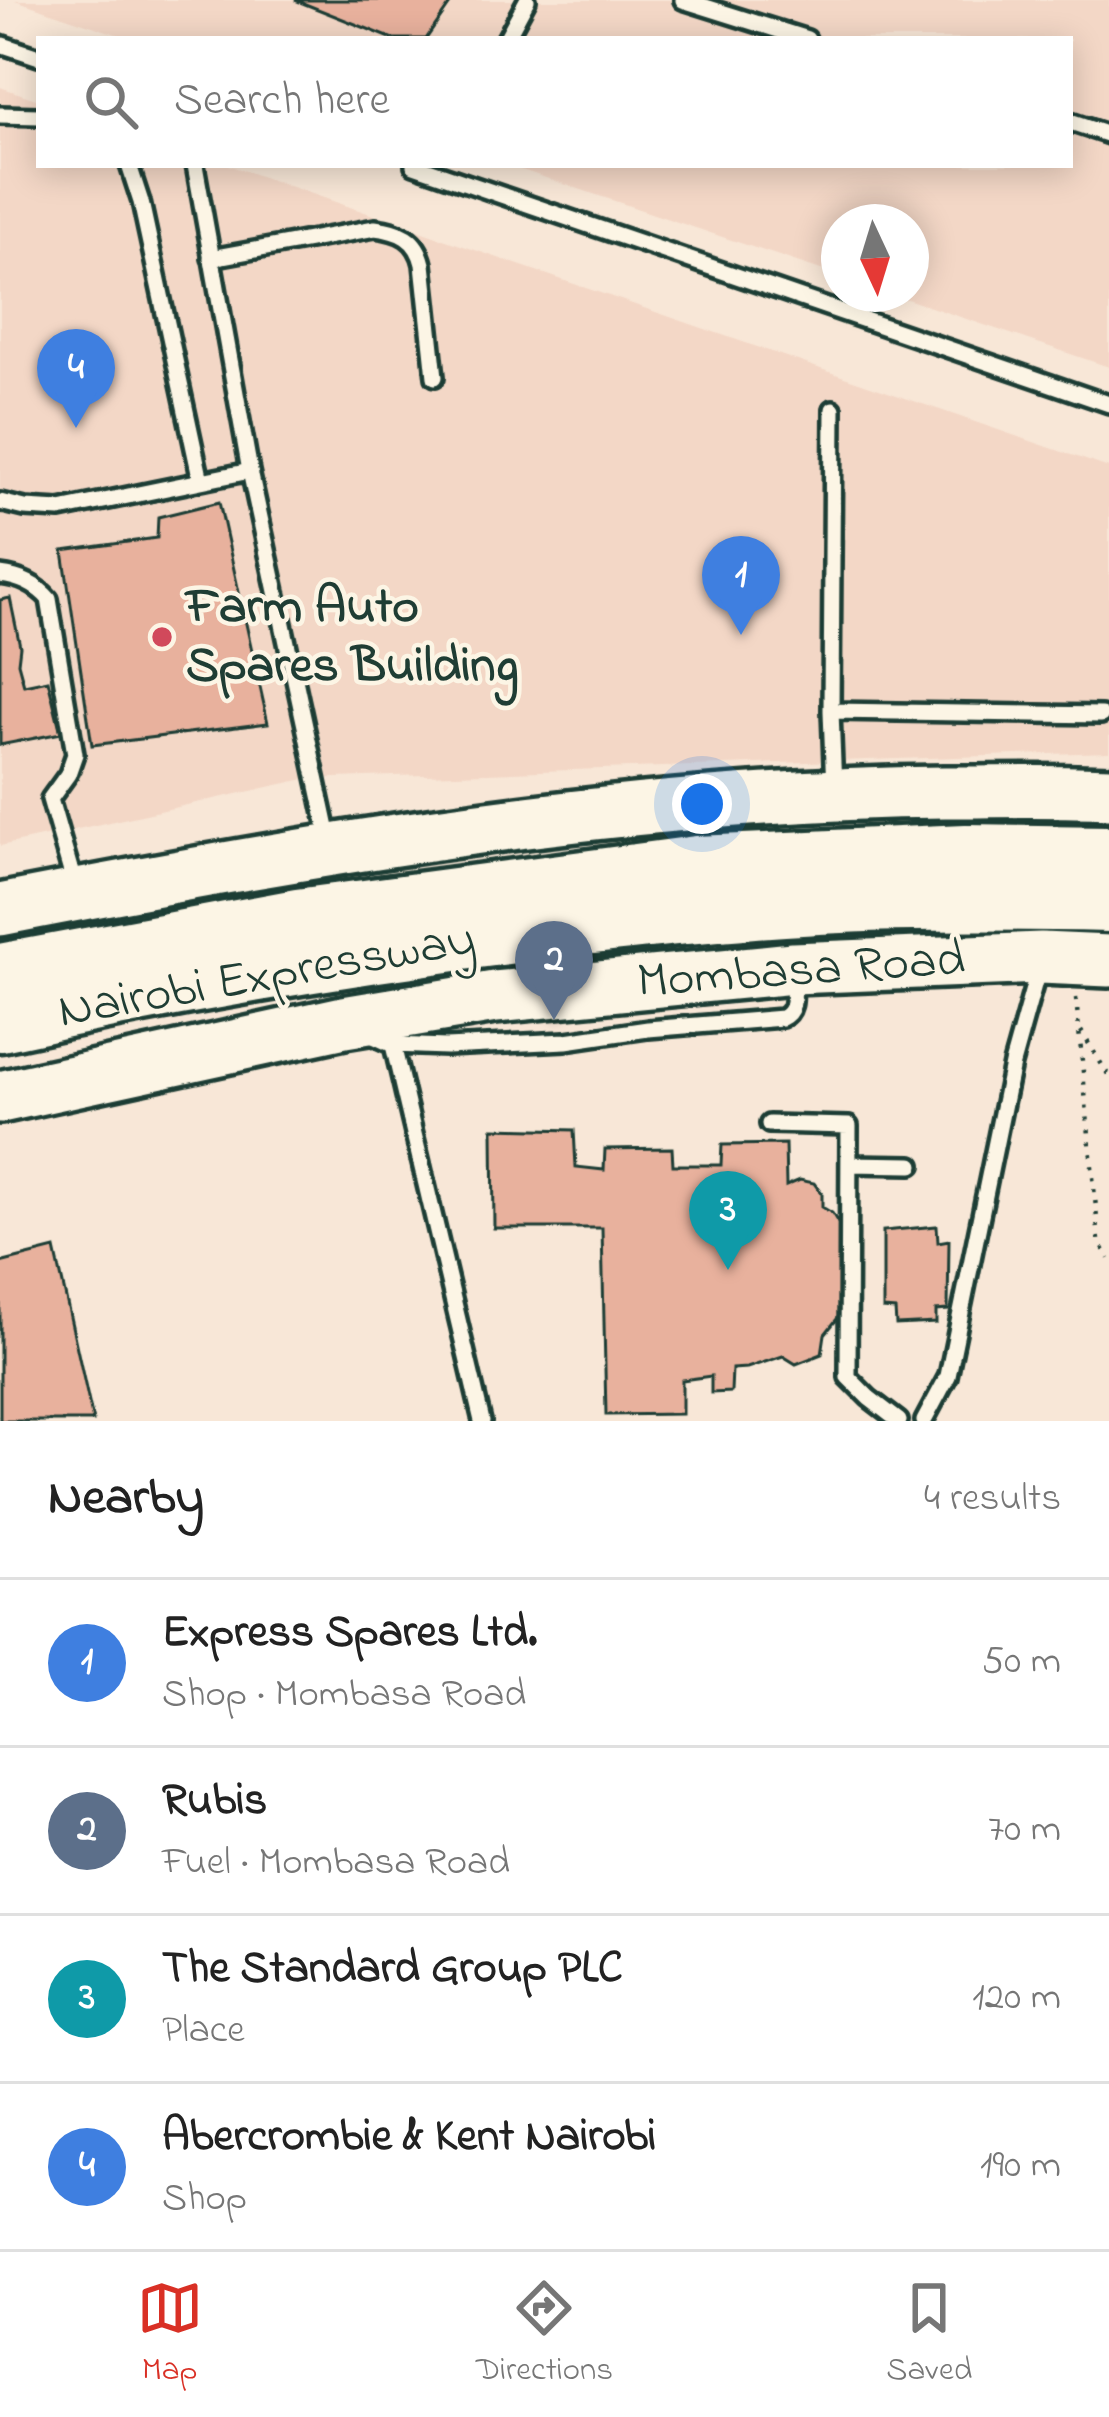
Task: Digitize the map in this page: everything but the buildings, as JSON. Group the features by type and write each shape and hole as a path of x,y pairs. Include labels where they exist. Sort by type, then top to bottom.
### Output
{"highway":[{"path":"0,910 332,850 596,813 834,793 1109,793"},
{"name":"Nairobi Expressway","path":"0,971 297,916 697,863 966,851 1109,853"},
{"name":"Nairobi Expressway","path":"0,1024 458,943 665,919 969,902 1109,905"},
{"name":"Mombasa Road","path":"0,1097 344,1022 495,997 794,968 1075,959"}],"lane":[{"path":"508,36 527,0"},
{"path":"683,0 797,36"},
{"path":"0,44 36,56"},
{"path":"0,115 36,116"},
{"path":"1073,123 1109,135"},
{"path":"130,168 200,482"},
{"path":"196,168 250,471 332,850"},
{"path":"436,168 1109,404"},
{"path":"212,258 375,228 410,238 420,248 423,264 435,377"},
{"path":"833,409 834,793"},
{"path":"0,502 60,511 250,471"},
{"path":"0,575 26,581 49,599 75,754 50,800 77,895"},
{"path":"831,711 1101,715"},
{"path":"924,1421 948,1376 1012,1064 1075,959"},
{"path":"344,1022 393,1045 419,1047 566,1041 782,1018 793,1008 794,968"},
{"path":"393,1045 482,1421"},
{"path":"769,1124 849,1126 848,1377 899,1421"},
{"path":"849,1164 912,1165"}],"path":[{"path":"1075,959 1099,1240 1109,1259"},
{"path":"1078,1026 1109,1076"}],"shaded area":[{"path":"15,0 1109,0 1109,367 929,306 929,204 821,204 821,270 516,168 1073,168 1073,36 122,36"},
{"path":"0,87 36,99 36,168 237,168 1109,468 1109,752 305,779 0,846"}],"place":[{"name":"Abercrombie & Kent Nairobi","path":"76,428"},
{"name":"Express Spares Ltd.","path":"741,635"},
{"name":"Farm Auto Spares Building","path":"162,637"},
{"name":"Rubis","path":"554,1020"},
{"name":"The Standard Group PLC","path":"728,1270"}]}
